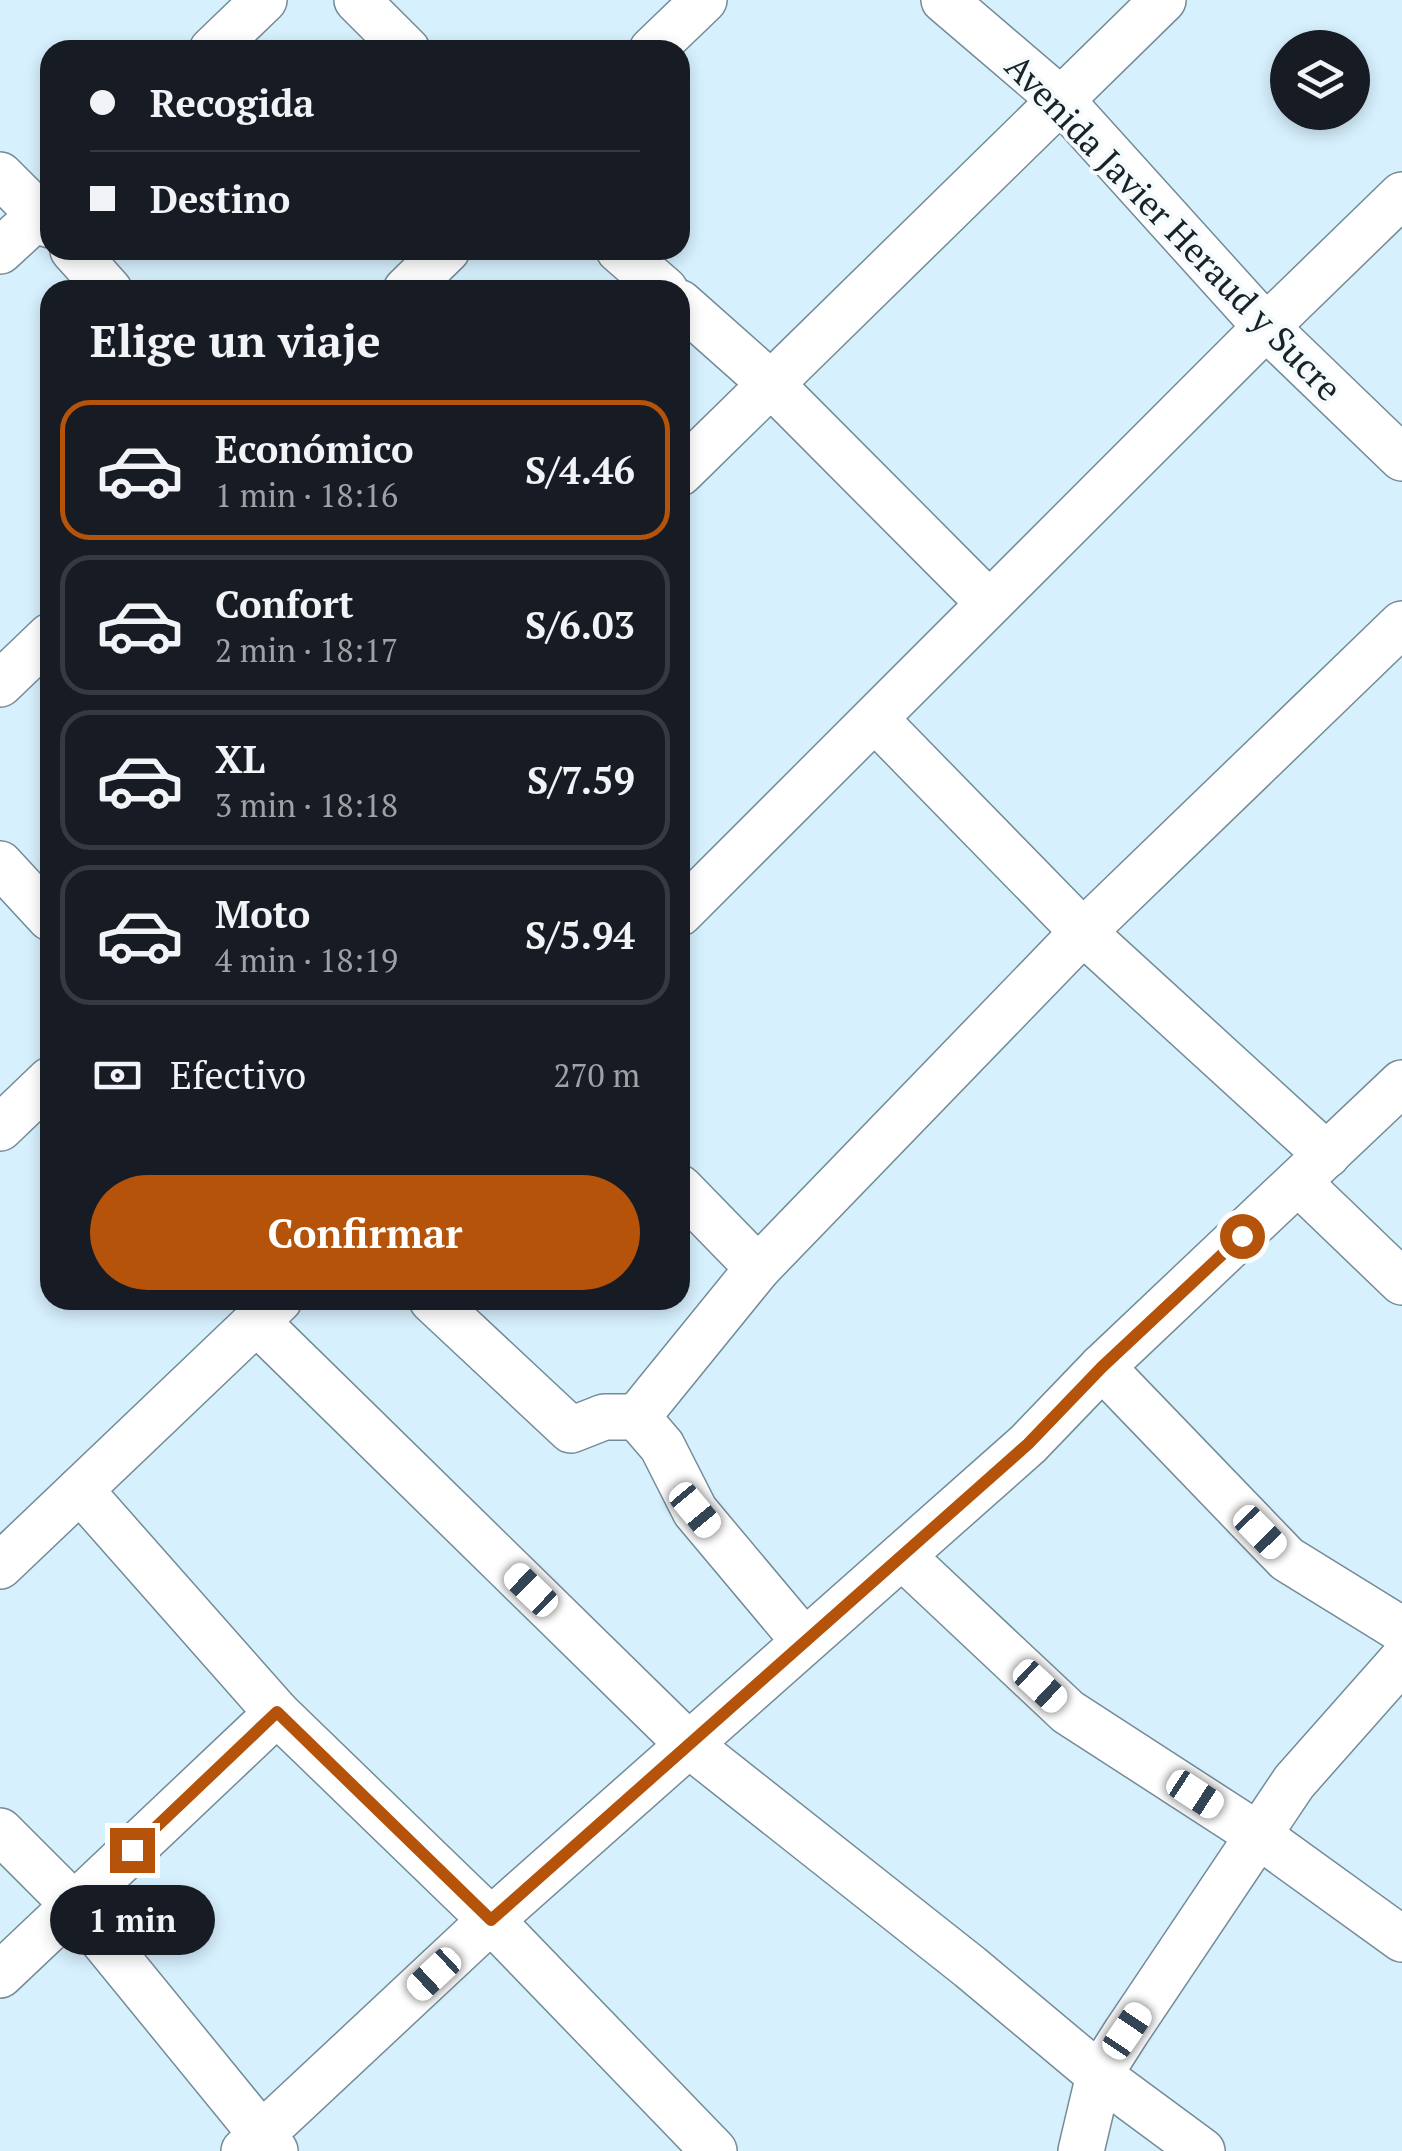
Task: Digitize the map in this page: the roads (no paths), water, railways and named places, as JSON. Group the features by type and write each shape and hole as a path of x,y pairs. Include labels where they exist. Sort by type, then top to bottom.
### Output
{"street":[{"path":"222,40 264,0"},
{"path":"357,0 397,40"},
{"path":"662,40 704,0"},
{"name":"Avenida Javier Heraud y Sucre","path":"944,0 1061,100 1266,327 1402,458"},
{"path":"690,463 1163,0"},
{"path":"0,175 40,209"},
{"path":"690,903 1402,196"},
{"path":"0,251 40,220"},
{"path":"81,260 100,280"},
{"path":"416,280 437,260"},
{"path":"630,260 654,280"},
{"path":"690,313 770,382 990,603"},
{"path":"443,1310 571,1430 604,1417 637,1416 758,1268 1083,932 1402,624"},
{"path":"0,684 40,646"},
{"path":"875,719 1313,1169 1402,1282"},
{"path":"0,864 40,907"},
{"path":"0,1831 75,1906 260,2146 491,1920 1028,1444 1102,1367 1402,1083"},
{"path":"0,1128 40,1090"},
{"path":"690,1198 758,1268"},
{"path":"0,1566 268,1311 688,1744 970,1966 1099,2075 1202,2151"},
{"path":"1102,1367 1287,1559 1402,1630"},
{"path":"637,1416 662,1446 695,1510 804,1641"},
{"path":"80,1490 277,1712 491,1920 714,2151"},
{"path":"902,1556 1068,1712 1258,1835 1402,1940"},
{"path":"1081,2151 1099,2075 1294,1782 1402,1660"},
{"path":"0,1975 277,1712"}]}
